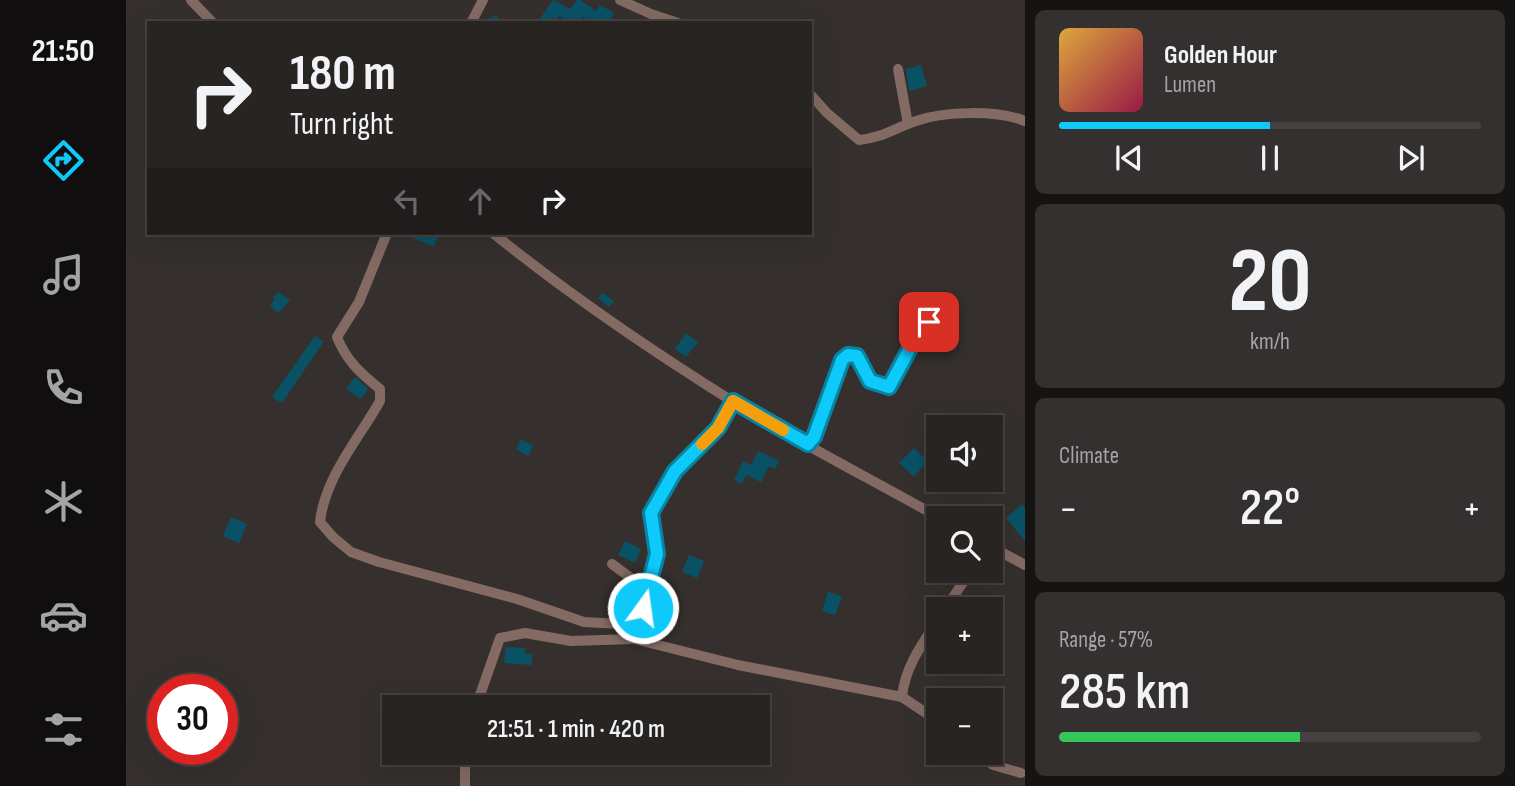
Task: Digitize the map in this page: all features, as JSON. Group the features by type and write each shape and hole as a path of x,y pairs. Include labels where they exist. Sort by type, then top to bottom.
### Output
{"street":[{"path":"191,0 211,21"},
{"path":"472,21 483,0"},
{"path":"620,0 672,21"},
{"path":"898,69 908,124"},
{"path":"812,96 859,140 876,139 918,120 965,114 1001,114 1025,121"},
{"path":"386,235 359,302 337,337 345,356 380,389 380,401 322,500 320,522 332,537 351,552 379,562 517,599 584,622 638,625"},
{"path":"495,235 535,268 600,315 733,401 926,510"},
{"path":"808,444 814,437 842,360 848,355 857,356 870,381 889,387 915,339 929,322"},
{"path":"634,639 657,554 651,513 675,471 718,428 733,401"},
{"path":"1003,553 1025,565"},
{"path":"612,564 647,590"},
{"path":"480,695 500,638 526,633 571,640 634,639 738,665 902,697 926,713"},
{"path":"902,697 903,682 926,638"},
{"path":"465,765 465,786"},
{"path":"993,765 1021,774"}],"building":[{"path":"553,0 570,9 580,0 596,11 600,5 614,13 609,21 590,21 583,17 580,21 567,21 559,16 555,21 538,21"},
{"path":"497,15 499,21 482,21"},
{"path":"921,65 927,86 909,91 906,69"},
{"path":"407,235 438,236 434,247"},
{"path":"278,292 290,300 278,313 270,306"},
{"path":"603,293 614,301 609,307 598,298"},
{"path":"940,323 955,336 943,348 929,336"},
{"path":"686,333 698,342 686,357 675,349"},
{"path":"315,336 324,341 282,403 272,397"},
{"path":"355,377 368,389 361,399 346,389"},
{"path":"521,439 533,446 528,456 516,449"},
{"path":"914,448 926,460 914,477 899,463"},
{"path":"758,451 779,461 775,469 769,466 761,482 746,475 742,484 734,480 743,461 751,465"},
{"path":"1022,504 1025,508 1025,541 1006,518"},
{"path":"231,517 247,524 239,543 223,536"},
{"path":"625,541 641,549 635,563 618,555"},
{"path":"689,555 704,561 697,578 682,572"},
{"path":"828,592 842,596 835,615 822,611"},
{"path":"506,647 525,648 525,654 532,654 532,665 504,663"}],"slow traffic":[{"path":"702,444 718,428 733,401 783,430"}],"route":[{"path":"643,608 657,554 651,513 675,471 718,428 733,401 808,444 814,437 842,360 848,355 857,356 870,381 889,387 915,339 929,322"}]}
